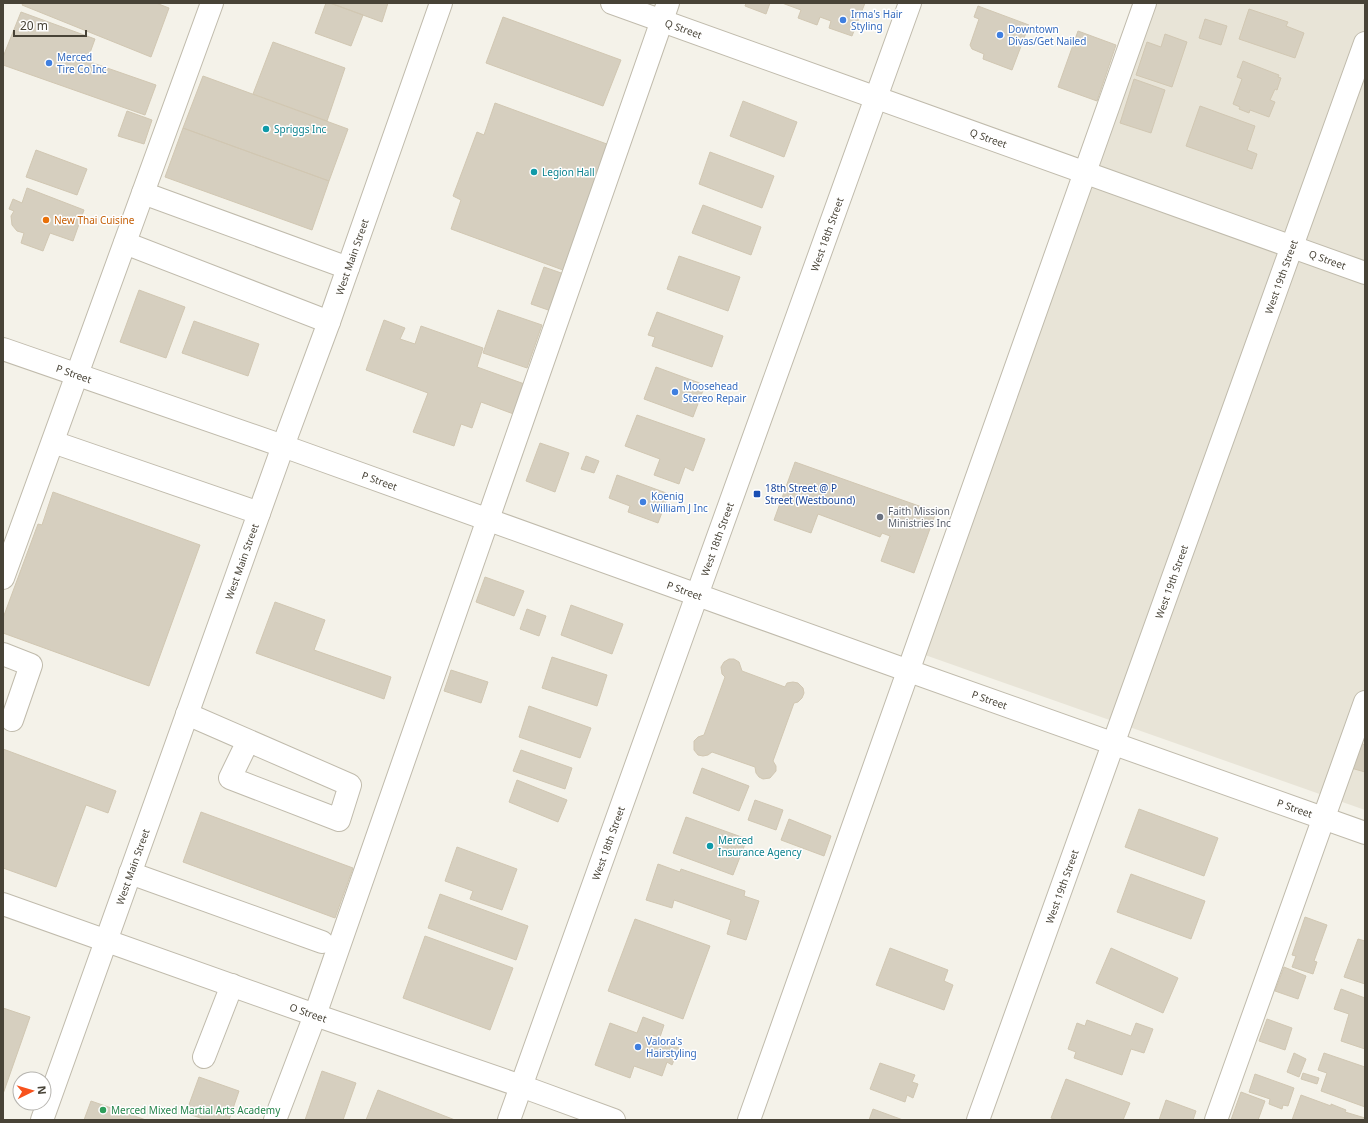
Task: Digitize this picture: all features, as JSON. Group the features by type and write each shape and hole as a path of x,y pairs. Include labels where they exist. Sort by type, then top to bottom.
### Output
{"street":[{"path":"3,578 212,3"},
{"name":"West Main Street","path":"42,1120 283,446 329,322 441,3"},
{"name":"Q Street","path":"612,3 665,12 877,98 1365,273"},
{"name":"West 18th Street","path":"509,1120 910,3"},
{"path":"749,1120 1145,3"},
{"path":"275,1120 315,1015 665,12"},
{"name":"West 19th Street","path":"978,1120 1365,43"},
{"path":"143,193 348,268"},
{"path":"125,242 329,322"},
{"name":"P Street","path":"3,349 283,446 909,671 1365,832"},
{"path":"52,442 259,513"},
{"path":"3,654 31,665 12,720"},
{"path":"1216,1120 1365,702"},
{"path":"187,714 350,785 339,820 230,778 248,741"},
{"path":"130,873 322,942"},
{"name":"O Street","path":"3,904 614,1120"},
{"path":"204,1057 232,985"}],"shaded area":[{"path":"1150,3 1365,3 1365,810 908,649"}],"building":[{"path":"23,3 156,3 169,8 151,57 22,5"},
{"path":"326,3 330,3 363,15 351,46 315,33"},
{"path":"330,3 388,3 382,22"},
{"path":"746,3 770,3 766,14 745,6"},
{"name":"Irma's Hair Styling","path":"782,3 865,3 852,36 829,28 831,21 820,17 817,25 798,18 801,10"},
{"name":"Downtown Divas/Get Nailed","path":"978,6 1029,25 1012,70 983,59 984,54 972,49 970,45 979,19 974,17"},
{"path":"1249,9 1288,22 1286,26 1304,33 1295,58 1239,39"},
{"name":"Merced Tire Co Inc","path":"21,12 95,39 87,61 156,85 145,115 3,65 3,57"},
{"path":"503,17 621,60 603,106 486,63"},
{"path":"1205,19 1227,26 1221,45 1199,38"},
{"path":"1078,31 1116,45 1097,101 1058,87"},
{"path":"1165,34 1187,42 1172,87 1136,75 1147,42 1161,47"},
{"path":"273,42 345,68 327,121 253,94"},
{"path":"1243,61 1279,75 1278,77 1281,78 1277,90 1275,89 1270,100 1275,102 1269,117 1250,110 1249,113 1239,109 1240,107 1233,104 1242,79 1237,77"},
{"name":"Spriggs Inc","path":"203,76 348,129 329,181 183,128"},
{"path":"1134,79 1165,90 1151,133 1120,123"},
{"path":"743,101 797,122 784,157 730,136"},
{"name":"Legion Hall","path":"495,103 615,147 571,273 451,229 461,200 453,196 477,132 484,135"},
{"path":"1200,106 1255,126 1247,150 1257,154 1252,169 1186,146"},
{"path":"127,111 152,120 144,144 118,136"},
{"name":"Spriggs Inc","path":"183,128 329,181 312,230 165,177"},
{"path":"36,150 87,169 77,195 26,177"},
{"path":"710,152 774,176 762,208 699,184"},
{"name":"New Thai Cuisine","path":"27,188 84,210 73,241 50,233 43,251 21,243 24,233 17,231 12,225 11,216 14,211 9,209 13,199 22,203"},
{"path":"703,205 761,227 751,255 692,233"},
{"path":"679,256 740,277 728,311 667,289"},
{"path":"544,267 567,275 554,312 531,304"},
{"path":"139,290 185,307 166,358 120,342"},
{"path":"498,310 542,325 527,368 483,353"},
{"path":"657,312 723,336 712,367 652,346 655,337 648,335"},
{"path":"384,320 405,328 400,339 415,344 421,326 483,348 477,367 530,386 519,416 481,402 472,428 461,424 454,446 413,432 428,393 366,370"},
{"path":"194,321 259,344 248,376 182,353"},
{"name":"Moosehead Stereo Repair","path":"656,367 705,385 693,417 644,399"},
{"path":"637,415 705,439 693,471 685,467 679,484 654,475 660,459 625,446"},
{"path":"540,443 569,453 555,492 526,481"},
{"path":"586,456 599,461 594,473 581,469"},
{"name":"Faith Mission Ministries Inc","path":"795,462 936,512 914,573 881,561 890,536 882,533 880,537 818,514 811,533 774,520"},
{"name":"Koenig William J Inc","path":"617,475 669,494 658,523 628,512 630,506 609,498"},
{"path":"53,492 200,545 149,686 3,633 3,618 38,524 42,525"},
{"path":"485,577 524,591 514,616 476,602"},
{"path":"275,602 325,620 314,650 391,677 384,699 256,653"},
{"path":"571,605 623,624 612,654 561,635"},
{"path":"527,609 546,616 539,636 520,629"},
{"path":"552,657 607,675 597,706 542,688"},
{"path":"729,659 734,659 739,662 742,671 785,687 787,683 793,682 798,683 803,688 804,693 802,698 798,702 794,703 773,761 776,766 776,771 770,778 763,779 759,777 756,773 755,767 712,752 708,755 698,755 694,750 694,741 698,737 704,735 725,677 722,674 721,667 724,662"},
{"path":"451,670 488,682 481,703 444,691"},
{"path":"529,706 591,728 580,758 519,737"},
{"path":"1360,743 1365,745 1365,772 1351,768"},
{"path":"3,749 116,791 108,813 86,805 56,887 3,868"},
{"path":"521,750 572,768 565,789 513,771"},
{"path":"702,768 749,786 739,811 693,793"},
{"path":"517,780 567,800 558,822 509,802"},
{"path":"755,800 783,810 776,830 748,820"},
{"path":"1139,809 1218,838 1204,876 1125,847"},
{"path":"201,812 353,868 335,918 183,862"},
{"name":"Merced Insurance Agency","path":"686,817 747,839 733,875 673,853"},
{"path":"789,819 831,836 824,856 781,840"},
{"path":"457,847 517,869 502,910 470,899 473,891 445,881"},
{"path":"658,864 680,872 681,869 745,891 744,896 759,901 746,940 727,934 731,920 674,900 672,908 646,900"},
{"path":"1131,874 1205,901 1191,939 1117,912"},
{"path":"440,894 528,926 516,960 428,928"},
{"path":"1305,917 1327,925 1314,961 1317,962 1313,974 1292,967 1296,956 1292,955"},
{"path":"635,919 710,946 683,1019 608,991"},
{"path":"425,936 513,968 490,1030 403,998"},
{"path":"1358,939 1365,941 1365,984 1344,977"},
{"path":"890,948 948,970 944,981 953,985 944,1010 876,985"},
{"path":"1111,948 1178,978 1163,1013 1096,983"},
{"path":"1284,967 1306,976 1298,999 1275,991"},
{"path":"1341,989 1365,998 1365,1049 1341,1041 1349,1014 1334,1009"},
{"path":"3,1008 30,1017 3,1094"},
{"name":"Valora's Hairstyling","path":"643,1017 664,1025 660,1037 652,1035 652,1038 679,1048 672,1065 667,1062 662,1076 634,1066 630,1078 595,1065 610,1023 637,1033"},
{"path":"1267,1019 1292,1028 1285,1050 1259,1041"},
{"path":"1087,1020 1131,1036 1136,1023 1153,1029 1144,1053 1131,1049 1122,1075 1074,1058 1076,1052 1068,1049 1077,1023 1085,1026"},
{"path":"1294,1053 1306,1059 1299,1077 1287,1072"},
{"path":"1324,1053 1365,1067 1365,1107 1321,1091 1327,1073 1318,1070"},
{"path":"880,1063 915,1075 912,1082 918,1084 913,1098 907,1095 905,1102 870,1089"},
{"path":"322,1071 356,1083 343,1120 305,1120"},
{"path":"1303,1073 1319,1078 1317,1084 1301,1079"},
{"path":"1255,1074 1294,1088 1288,1106 1283,1105 1282,1109 1269,1104 1270,1099 1249,1092"},
{"path":"199,1077 239,1091 229,1120 206,1120 186,1113"},
{"path":"1066,1079 1130,1103 1123,1120 1056,1120 1051,1118"},
{"path":"378,1090 455,1120 366,1120"},
{"path":"1241,1092 1265,1101 1258,1120 1231,1120"},
{"path":"1301,1095 1331,1106 1331,1104 1346,1110 1345,1112 1365,1118 1365,1120 1292,1120"},
{"path":"1166,1100 1196,1111 1193,1120 1159,1120"},
{"name":"Merced Mixed Martial Arts Academy","path":"91,1101 146,1120 84,1120"},
{"path":"873,1109 903,1120 869,1120"}],"place":[{"name":"Irma's Hair Styling","path":"843,20"},
{"name":"Downtown Divas/Get Nailed","path":"1000,35"},
{"name":"Merced Tire Co Inc","path":"49,63"},
{"name":"Spriggs Inc","path":"266,129"},
{"name":"Legion Hall","path":"534,172"},
{"name":"New Thai Cuisine","path":"46,220"},
{"name":"Moosehead Stereo Repair","path":"675,392"},
{"name":"18th Street @ P Street (Westbound)","path":"757,494"},
{"name":"Koenig William J Inc","path":"643,502"},
{"name":"Faith Mission Ministries Inc","path":"880,517"},
{"name":"Merced Insurance Agency","path":"710,846"},
{"name":"Valora's Hairstyling","path":"638,1047"},
{"name":"Merced Mixed Martial Arts Academy","path":"103,1110"}]}
